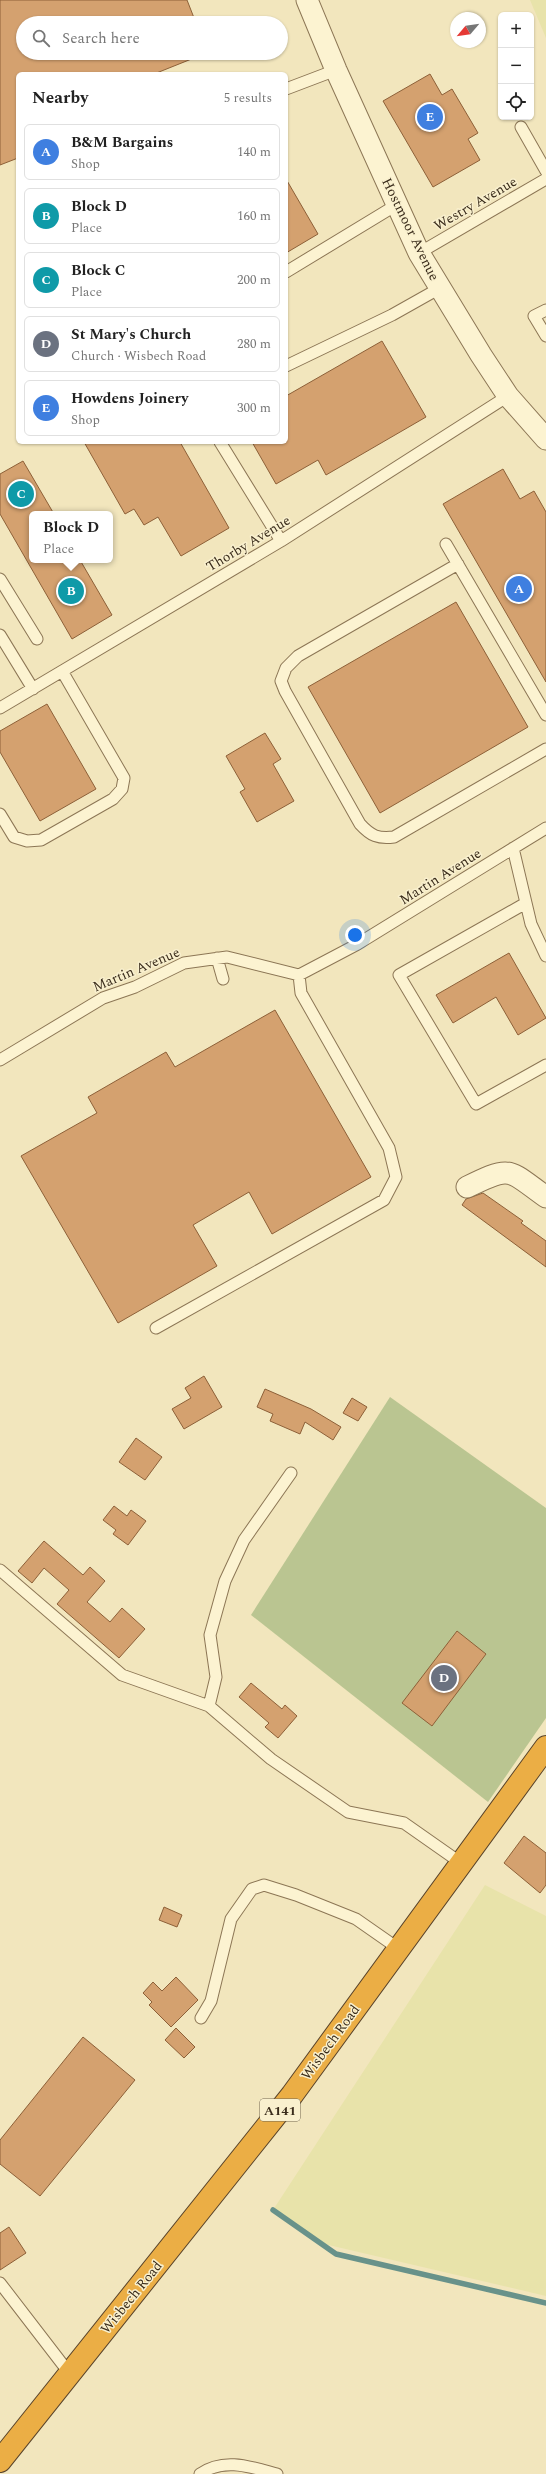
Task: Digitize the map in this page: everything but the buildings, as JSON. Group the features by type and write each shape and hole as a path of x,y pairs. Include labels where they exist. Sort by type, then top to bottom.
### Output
{"highway":[{"name":"Wisbech Road","path":"0,2461 292,2095 546,1747"}],"street":[{"name":"Hostmoor Avenue","path":"307,0 336,70 420,253 440,288 508,396 546,439"},
{"path":"467,1187 495,1173 511,1172 546,1197"}],"lane":[{"path":"288,88 336,70"},
{"path":"521,127 546,172"},
{"name":"Westry Avenue","path":"420,253 546,179"},
{"path":"288,271 398,204"},
{"path":"288,365 392,315 440,288"},
{"path":"546,310 534,316 546,336"},
{"name":"Thorby Avenue","path":"0,708 282,541 508,396"},
{"path":"221,444 282,541"},
{"path":"446,544 546,715"},
{"path":"458,564 298,656 286,668 281,681 284,691 360,824 368,833 380,839 394,837 546,749"},
{"path":"0,579 37,639"},
{"path":"0,636 33,689"},
{"path":"0,814 14,837 27,842 41,840 113,799 122,789 124,778 62,671"},
{"name":"Martin Avenue","path":"0,1060 104,998 135,987 184,963 227,957 299,974 356,945 546,828"},
{"path":"513,848 531,924 546,956"},
{"path":"526,903 400,975 476,1104 546,1065"},
{"path":"217,958 223,979"},
{"path":"156,1328 384,1200 396,1178 390,1148 301,993 299,974"},
{"path":"209,1706 216,1677 210,1635 225,1581 244,1540 291,1473"},
{"path":"0,1570 122,1675 209,1706 270,1759 348,1812 404,1823 461,1863"},
{"path":"201,2018 211,2001 231,1919 252,1889 264,1885 296,1895 356,1920 399,1948"},
{"path":"0,2283 70,2374"},
{"path":"200,2474 207,2469 223,2464 242,2465 277,2474"}],"shaded area":[{"path":"530,0 546,0 546,38"},
{"path":"485,1885 546,1916 546,2296 320,2243 273,2210"}],"green space":[{"path":"390,1397 546,1508 546,1718 488,1802 251,1615"}],"waterway":[{"path":"273,2210 336,2254 546,2303"}],"place":[{"name":"Howdens Joinery","path":"430,117"},
{"name":"Block C","path":"21,494"},
{"name":"B&M Bargains","path":"519,589"},
{"name":"Block D","path":"71,591"},
{"name":"St Mary's Church","path":"444,1678"}]}
